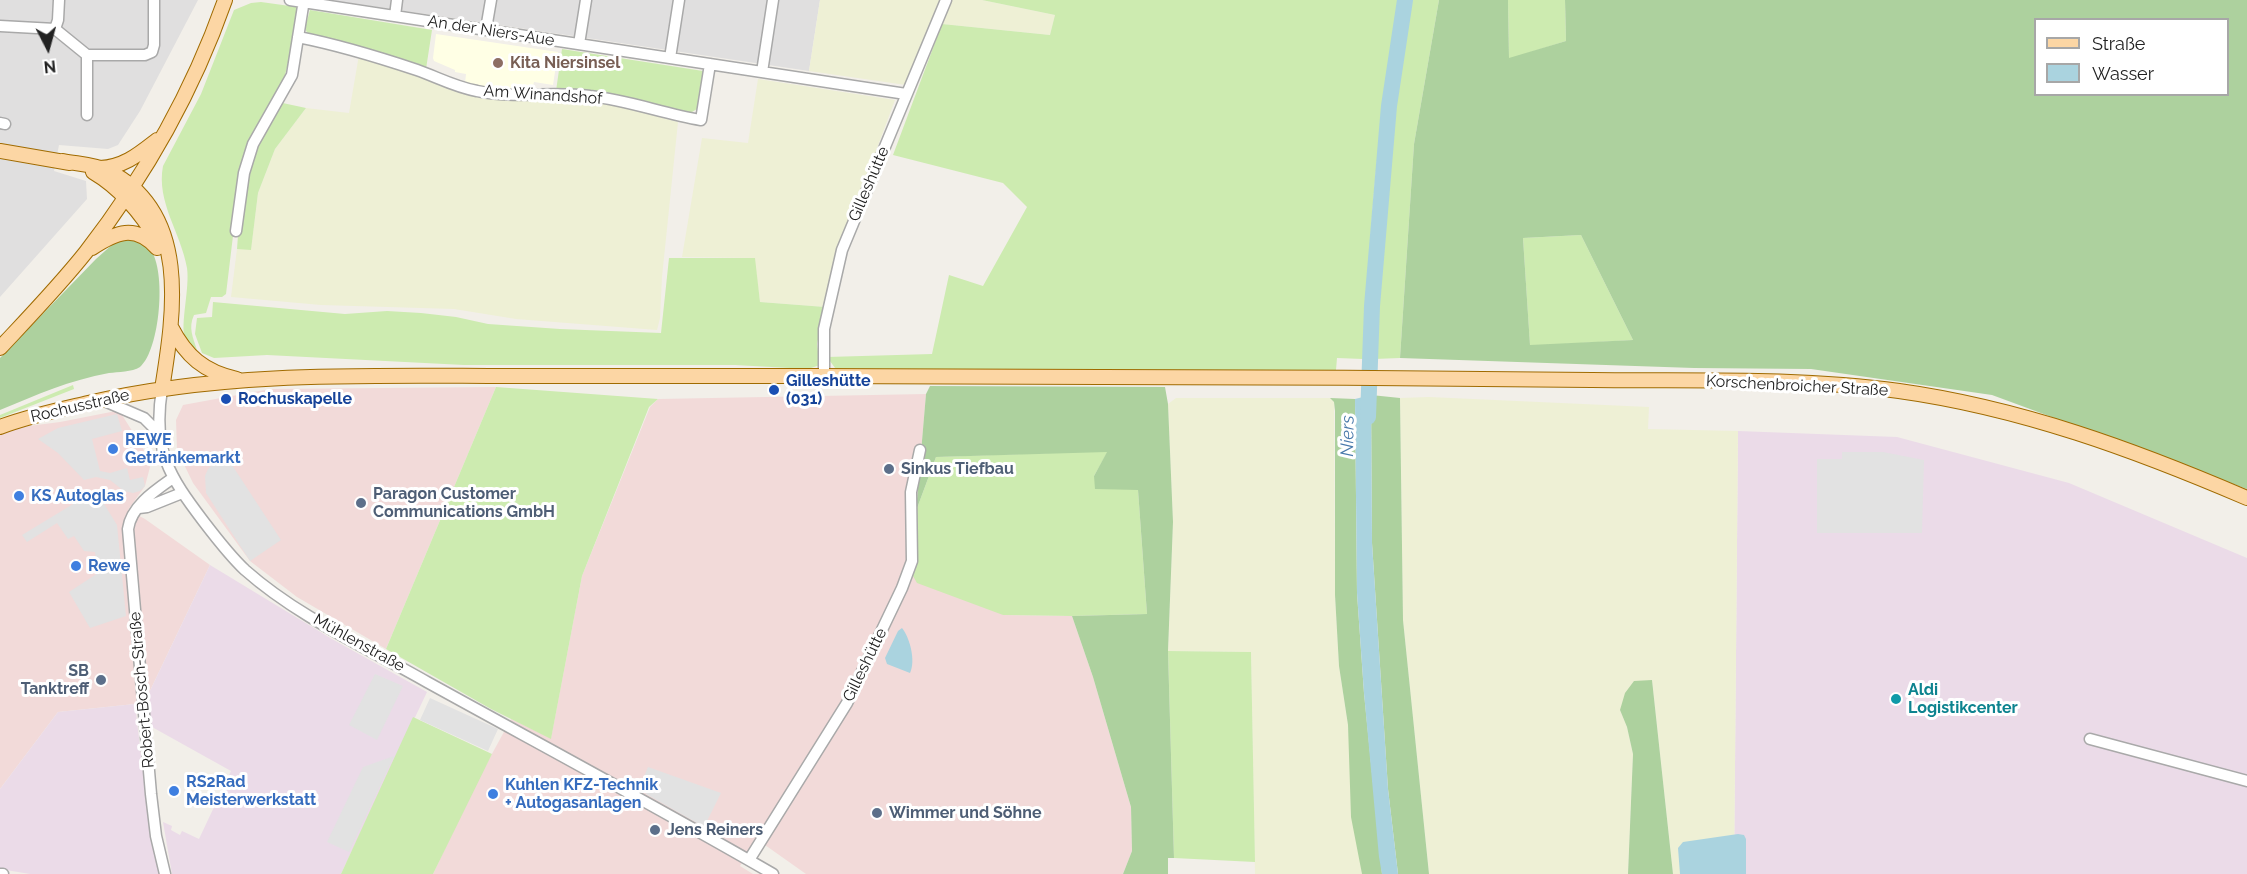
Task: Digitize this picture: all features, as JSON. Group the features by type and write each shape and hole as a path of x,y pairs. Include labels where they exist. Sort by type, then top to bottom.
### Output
{"main road":[{"path":"0,348 86,252 129,191 164,135 196,74 225,0"},
{"path":"0,151 100,168 116,166 130,160 164,135"},
{"path":"63,161 93,172 129,191"},
{"path":"100,168 129,191"},
{"name":"Mühlenstraße","path":"129,191 144,197 157,219 168,260 173,291 171,327 162,389"},
{"path":"86,252 110,237 131,232 148,239 168,260"},
{"path":"171,327 181,347 192,359 233,378 251,381"},
{"name":"Korschenbroicher Straße","path":"251,381 380,376 1359,377 1809,384 1896,391 1984,406 2107,442 2247,498"},
{"name":"Rochusstraße","path":"0,427 42,413 101,400 162,389 251,381"}],"street":[{"path":"54,29 58,20 59,0"},
{"path":"0,26 54,29 87,55 145,55 152,52 154,45 154,0"},
{"name":"An der Niers-Aue","path":"290,0 906,94"},
{"path":"395,16 397,0"},
{"path":"486,29 491,0"},
{"path":"579,44 585,0"},
{"path":"670,58 679,0"},
{"path":"762,72 773,0"},
{"name":"Gilleshütte","path":"824,376 824,329 842,250 946,0"},
{"path":"236,231 241,189 248,159 262,126 288,84 295,63 304,1"},
{"name":"Am Winandshof","path":"298,37 367,53 479,92 508,95 593,96 673,116 701,120 710,64"},
{"path":"87,55 87,115"},
{"name":"Mühlenstraße","path":"162,389 158,432 173,478 235,561 281,598 362,646 773,874"},
{"path":"101,400 144,418 158,432"},
{"name":"Gilleshütte","path":"749,860 847,703 902,588 912,561 911,492 920,450"},
{"name":"Robert-Bosch-Straße","path":"165,874 156,836 151,794 128,532 130,520 139,508 156,490 173,478"},
{"path":"139,508 166,501 182,493"},
{"path":"2091,739 2247,781"}],"shaded area":[{"path":"0,0 198,0 140,111 118,145 108,149 59,145 54,171 86,181 87,199 0,297"},
{"path":"331,0 820,0 809,71"},
{"path":"820,0 942,0 906,85 809,71"},
{"path":"952,0 982,0 1055,15 1050,35 942,24"},
{"name":"Kita Niersinsel","path":"436,34 558,52 553,85 534,82 532,90 491,89 465,83 466,74 455,72 434,61"},
{"path":"359,55 450,89 482,98 598,101 678,122 657,330 516,319 454,309 321,305 231,297 237,249 251,249 258,193 275,149 306,108 349,113"},
{"path":"758,79 895,100 836,258 825,307 760,302 754,258 682,257 702,138 748,143"},
{"path":"496,387 386,649 297,597 250,561 193,483 177,450 176,420 183,405 270,389"},
{"path":"926,394 916,511 1003,615 1072,616 1093,677 1131,807 1132,851 1123,874 806,874 765,845 754,840 740,866 753,874 433,874 475,785 511,719 551,738 582,576 650,407 658,399"},
{"path":"1429,397 1649,407 1648,429 1738,431 1734,874 1673,874 1652,680 1620,710 1627,727 1633,754 1628,874 1429,874 1403,620 1400,398"},
{"path":"1176,398 1330,398 1334,402 1335,595 1339,666 1348,725 1362,874 1255,874 1251,652 1168,651 1173,522 1168,404"},
{"path":"116,411 122,415 143,448 150,467 145,486 128,510 145,519 210,565 147,697 135,704 58,712 0,789 0,433 13,428"},
{"path":"117,414 122,431 92,439 100,471 110,473 127,468 130,480 143,477 145,486 140,491 133,493 124,491 110,480 96,477 84,480 58,453 38,439 58,428"},
{"path":"1738,431 1897,437 2069,483 2247,558 2247,874 1734,874"},
{"path":"1842,452 1883,452 1924,460 1922,533 1817,533 1817,459 1842,459"},
{"path":"213,464 232,465 281,540 250,561 206,493 205,476 208,469"},
{"path":"93,492 101,499 117,525 126,616 90,628 69,592 98,573 95,552 84,551 74,536 68,539 57,523 27,542 22,535"},
{"path":"210,565 332,639 427,692 341,874 172,874 163,822 172,826 171,830 180,835 182,831 199,839 231,771 152,727 147,697"},
{"path":"375,674 403,686 377,740 349,725"},
{"path":"430,698 498,729 488,751 420,720"},
{"path":"135,704 151,841 160,874 30,874 0,869 0,789 58,712"},
{"path":"394,756 349,852 327,842 363,767"},
{"path":"648,767 721,793 704,827 646,794 640,786"}],"green space":[{"path":"982,0 1401,0 1392,44 1380,134 1363,359 1337,358 1336,370 838,372 827,357 932,354 949,275 983,286 1027,207 1003,183 893,155 942,24 1050,35 1055,15"},
{"path":"1411,0 1439,0 1414,144 1400,358 1374,359 1390,133"},
{"path":"1439,0 1508,0 1509,58 1566,41 1565,0 2247,0 2247,489 1992,395 1811,369 1694,368 1400,358 1414,144","holes":["1581,235 1633,340 1530,345 1523,238"]},
{"path":"1508,0 1565,0 1566,41 1509,59"},
{"path":"261,2 297,7 292,47 284,79 253,132 242,161 226,294 222,297 211,297 206,313 194,315 191,328 197,350 195,353 186,340 184,332 187,268 166,205 162,179 163,166 201,94 234,10 251,3"},
{"path":"310,10 432,30 426,69 308,35 305,28"},
{"path":"562,49 703,71 697,109 687,115 556,91"},
{"path":"278,102 306,108 275,149 258,193 251,250 237,249 240,208 247,170"},
{"path":"1581,235 1633,340 1530,346 1523,238"},
{"path":"126,238 139,241 150,249 158,274 159,310 147,358 137,369 109,373 53,388 0,410 0,358 96,259 114,243"},
{"path":"669,258 755,258 760,302 825,307 817,344 820,365 808,369 735,365 464,365 267,355 214,358 202,353 195,334 197,318 212,317 213,302 345,314 387,311 421,313 488,324 661,333"},
{"path":"73,385 74,389 0,418 0,415"},
{"path":"930,386 1165,387 1168,404 1173,522 1168,651 1174,858 1168,858 1168,874 1123,874 1132,851 1131,807 1093,677 1072,616 1147,614 1138,490 1095,489 1094,476 1107,452 936,457 916,511 926,394"},
{"path":"496,387 658,399 649,407 582,576 551,739 491,709 386,649"},
{"path":"1371,395 1400,398 1403,620 1429,874 1398,874 1388,789 1372,543"},
{"path":"1330,398 1355,399 1357,593 1364,693 1382,874 1362,874 1351,817 1348,725 1339,666 1335,595 1335,411 1334,402"},
{"path":"1108,451 1094,476 1138,490 1147,614 1003,615 917,583 909,569 916,511 936,457"},
{"path":"1168,651 1251,652 1255,862 1174,858"},
{"path":"1652,680 1673,874 1628,874 1633,754 1627,727 1620,710 1625,693 1634,681"},
{"path":"413,717 492,754 433,874 341,874"}],"water":[{"path":"1371,395 1372,543 1388,789 1398,874 1382,874 1379,857 1357,593 1355,399"},
{"path":"902,628 911,650 910,673 887,664 885,658 898,631"},
{"path":"1744,835 1746,839 1746,874 1680,874 1678,848 1683,842"}],"waterway":[{"name":"Niers","path":"1368,417 1372,306 1389,106 1405,0"}],"place":[{"name":"Kita Niersinsel","path":"498,63"},
{"name":"Gilleshütte (031)","path":"774,390"},
{"name":"Rochuskapelle","path":"226,399"},
{"name":"REWE Getränkemarkt","path":"113,449"},
{"name":"Sinkus Tiefbau","path":"889,469"},
{"name":"KS Autoglas","path":"19,496"},
{"name":"Paragon Customer Communications GmbH","path":"361,503"},
{"name":"Rewe","path":"76,566"},
{"name":"SB Tanktreff","path":"101,680"},
{"name":"Aldi Logistikcenter","path":"1896,699"},
{"name":"RS2Rad Meisterwerkstatt","path":"174,791"},
{"name":"Kuhlen KFZ-Technik + Autogasanlagen","path":"493,794"},
{"name":"Wimmer und Söhne","path":"877,813"},
{"name":"Jens Reiners","path":"655,830"}]}
